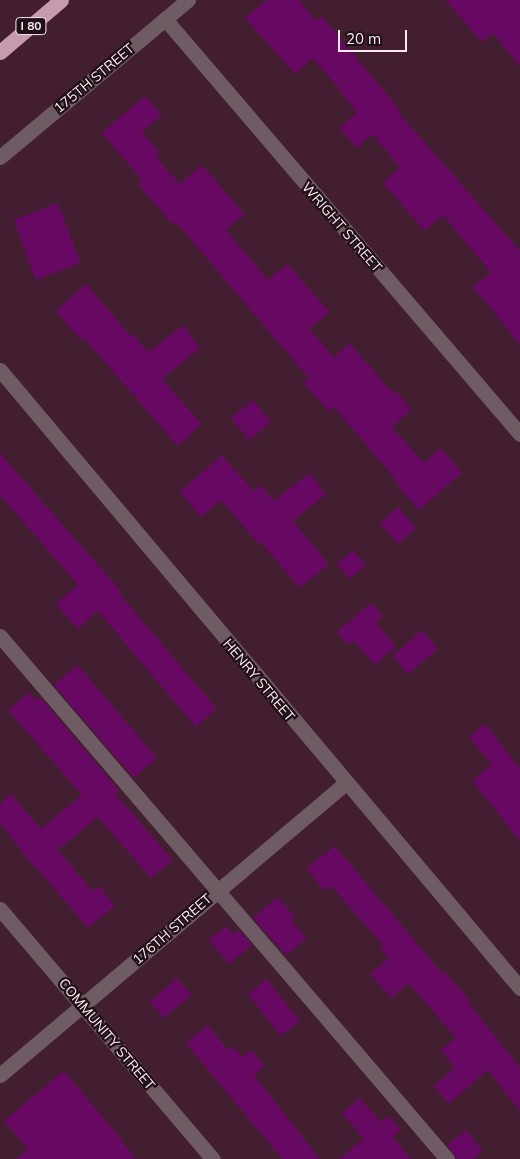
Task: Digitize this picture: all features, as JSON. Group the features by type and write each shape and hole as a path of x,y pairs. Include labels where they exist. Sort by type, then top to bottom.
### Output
{"highway":[{"name":"I 80","path":"0,52 61,0"}],"street":[{"name":"175TH STREET","path":"0,157 188,0"},
{"name":"WRIGHT STREET","path":"165,19 520,434"},
{"name":"HENRY STREET","path":"0,370 345,783 520,988"},
{"path":"0,636 447,1159"},
{"name":"176TH STREET","path":"0,1075 345,783"},
{"name":"COMMUNITY STREET","path":"0,909 213,1159"}],"building":[{"path":"267,0 299,0 317,21 322,16 400,110 398,112 520,251 520,344 473,287 491,273 459,234 443,215 425,231 383,183 400,167 372,134 357,148 339,128 357,113 342,92 313,58 295,74 245,18"},
{"path":"446,0 520,0 520,66 493,33 482,42"},
{"path":"145,96 162,115 142,132 160,153 156,157 180,184 202,165 245,214 226,230 268,280 287,264 330,312 309,329 334,357 350,343 392,392 395,390 412,410 392,427 424,463 441,448 462,473 419,510 396,484 398,482 334,407 329,412 304,383 309,378 176,222 173,225 138,184 142,180 102,133"},
{"path":"58,203 81,263 36,280 14,220"},
{"path":"86,284 131,336 133,335 149,352 183,325 200,348 162,379 202,424 178,446 84,338 81,340 56,311"},
{"path":"253,400 271,422 249,440 231,418"},
{"path":"0,453 121,591 119,593 217,709 196,727 98,611 78,629 56,604 78,585 0,495"},
{"path":"222,455 254,491 261,485 274,501 310,473 326,494 293,521 329,564 300,588 261,542 259,544 221,500 201,517 180,492"},
{"path":"398,507 416,528 398,544 380,523"},
{"path":"353,550 366,565 350,579 337,564"},
{"path":"371,603 383,616 376,622 396,647 375,665 354,641 349,645 337,632"},
{"path":"422,630 438,649 408,674 393,656"},
{"path":"78,665 157,758 134,778 54,685"},
{"path":"30,692 36,700 40,697 119,790 116,793 118,797 173,860 151,878 98,817 58,850 93,891 99,886 115,906 88,928 35,868 0,823 0,804 11,794 41,829 82,795 8,710"},
{"path":"485,724 520,768 520,840 472,781 492,764 469,737"},
{"path":"335,846 443,974 445,972 470,1000 468,1002 520,1068 520,1111 488,1070 449,1104 434,1086 455,1068 441,1050 456,1038 409,983 392,998 370,974 389,958 380,947 383,945 331,886 324,891 307,868"},
{"path":"278,897 295,917 291,920 307,938 287,955 253,918"},
{"path":"226,926 234,935 239,930 252,945 229,964 209,940"},
{"path":"177,978 192,995 164,1018 150,1002"},
{"path":"267,979 300,1021 281,1036 248,994"},
{"path":"208,1025 229,1051 234,1047 242,1057 251,1050 265,1066 254,1075 320,1159 282,1159 186,1043"},
{"path":"64,1071 136,1159 16,1159 28,1149 4,1121"},
{"path":"360,1098 381,1122 389,1116 401,1130 393,1137 411,1159 339,1159 364,1139 342,1113"},
{"path":"466,1130 483,1151 474,1159 457,1159 447,1145"}]}
